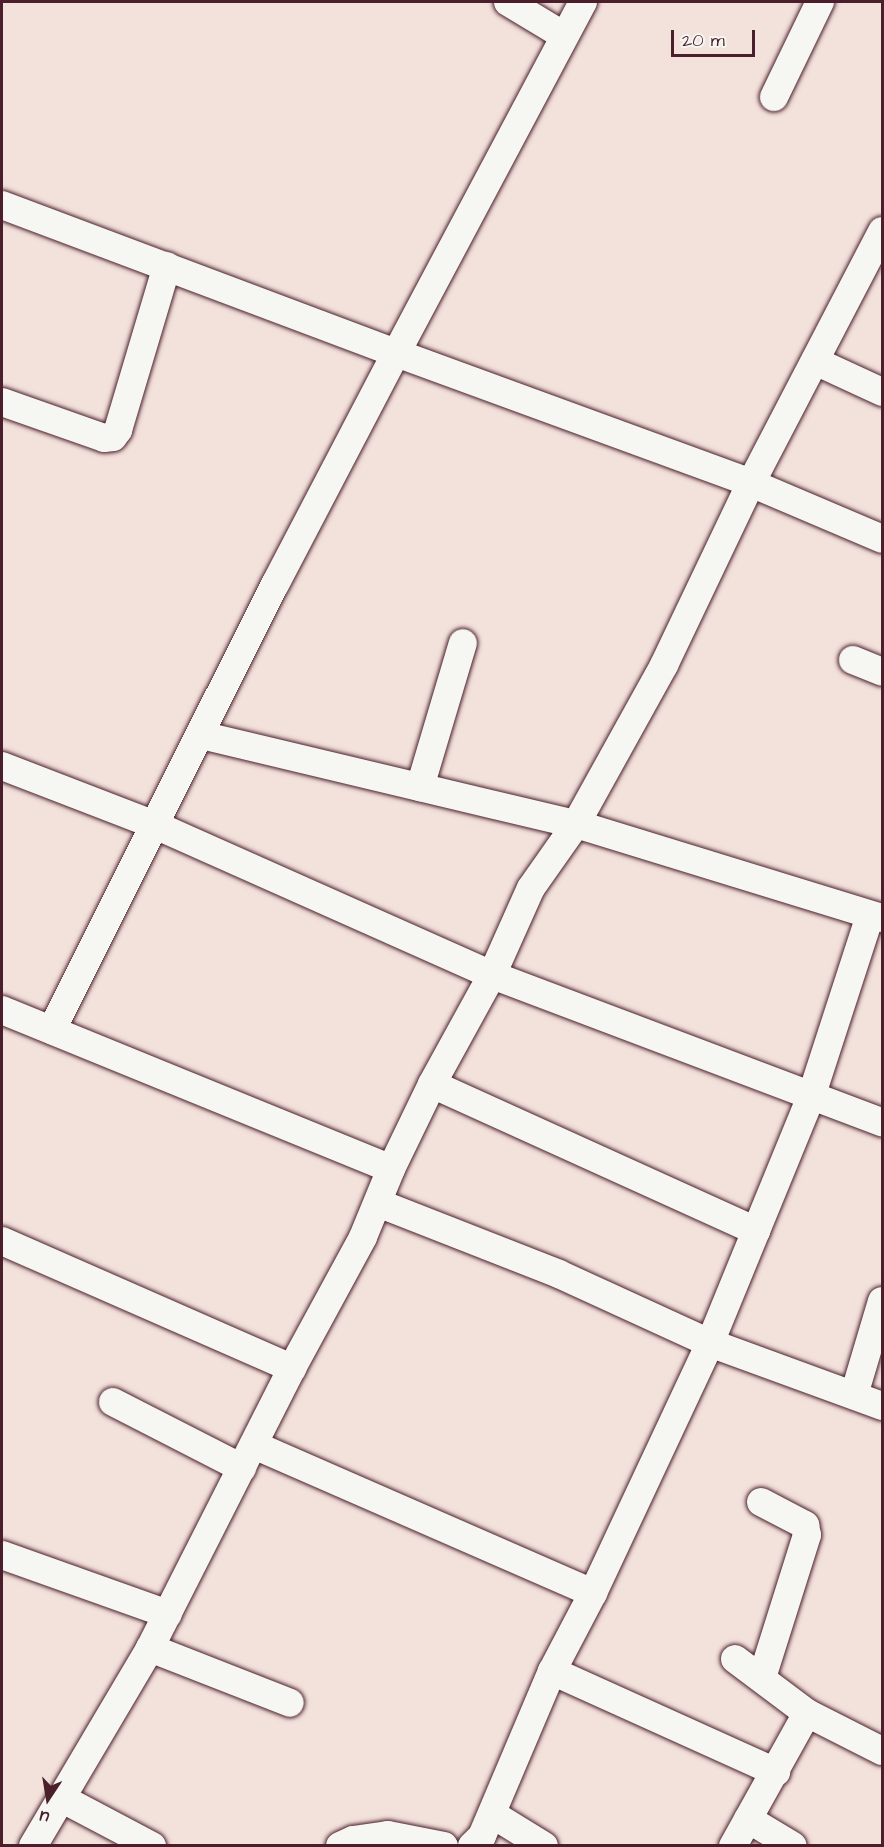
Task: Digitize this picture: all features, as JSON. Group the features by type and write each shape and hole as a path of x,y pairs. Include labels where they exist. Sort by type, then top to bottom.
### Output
{"street":[{"path":"508,2 564,35"},
{"path":"52,1029 275,584 583,2"},
{"path":"774,97 820,2"},
{"path":"2,205 751,483 882,539"},
{"path":"33,1845 168,1614 291,1368 363,1237 391,1170 432,1084 492,975 531,888 576,824 664,665 751,483 882,231"},
{"path":"2,402 105,438 113,437 167,266"},
{"path":"815,360 882,392"},
{"path":"420,787 463,643"},
{"path":"853,660 882,672"},
{"path":"201,735 576,824 876,917 812,1094 710,1343 592,1593 552,1671 482,1836 472,1845"},
{"path":"2,766 155,825 492,975 882,1122"},
{"path":"2,1010 391,1170"},
{"path":"432,1084 756,1231"},
{"path":"378,1203 559,1274 710,1343 882,1406"},
{"path":"2,1241 291,1368"},
{"path":"854,1395 882,1301"},
{"path":"113,1402 592,1593"},
{"path":"761,1502 805,1525 807,1535 762,1678"},
{"path":"2,1555 168,1614"},
{"path":"150,1648 290,1703"},
{"path":"735,1659 807,1713 882,1751"},
{"path":"552,1671 776,1772"},
{"path":"734,1845 807,1713"},
{"path":"61,1798 152,1845"},
{"path":"492,1814 544,1845"},
{"path":"748,1819 793,1845"},
{"path":"340,1845 353,1840 388,1835 444,1845"}]}
